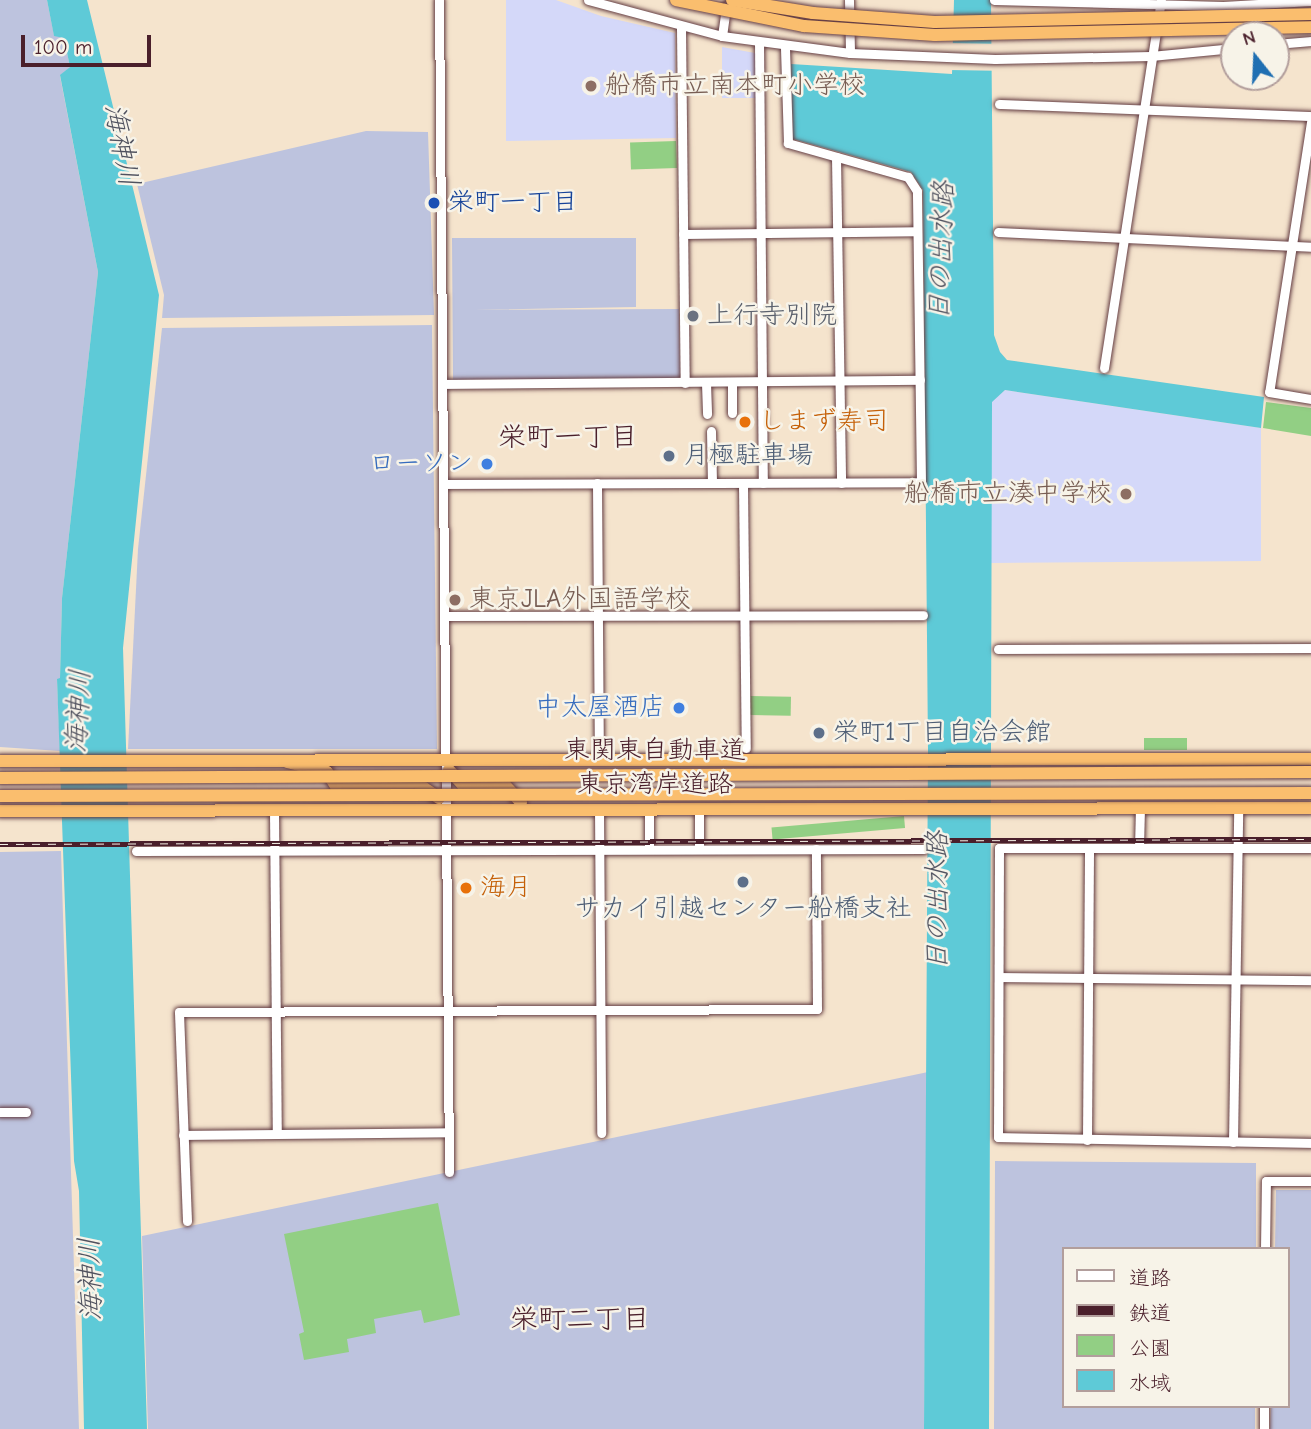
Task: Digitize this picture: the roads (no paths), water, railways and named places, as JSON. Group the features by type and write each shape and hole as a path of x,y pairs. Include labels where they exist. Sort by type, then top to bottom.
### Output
{"highway":[{"path":"676,0 804,26 935,35 1311,27"},
{"path":"730,0 813,13 935,22 1311,14"},
{"name":"東京湾岸道路","path":"0,755 41,761"},
{"name":"東京湾岸道路","path":"0,761 1311,759"},
{"path":"284,760 298,768 327,772 337,788 424,788 433,791 446,809"},
{"path":"445,760 457,783 504,784 520,801 575,804 579,808"},
{"name":"東関東自動車道","path":"0,778 1311,772"},
{"name":"東関東自動車道","path":"0,796 1311,793"},
{"name":"東京湾岸道路","path":"0,810 1311,808"}],"street":[{"path":"439,0 449,1172"},
{"path":"588,0 722,36 850,53 995,59 1151,56 1220,49"},
{"path":"722,36 730,0"},
{"path":"849,0 850,53"},
{"path":"994,0 1311,1"},
{"path":"1104,368 1161,2"},
{"path":"681,27 685,383"},
{"path":"1290,43 1311,41"},
{"path":"759,42 763,483"},
{"path":"443,484 921,482 917,191 908,177 794,146 786,138 785,46"},
{"path":"999,104 1311,116"},
{"path":"1311,122 1269,392 1311,399"},
{"path":"836,157 841,483"},
{"path":"683,234 918,231"},
{"path":"998,232 1311,247"},
{"path":"442,384 920,380"},
{"path":"732,382 732,413"},
{"path":"706,383 707,414"},
{"path":"711,430 712,483"},
{"path":"743,483 746,748"},
{"path":"597,484 599,761"},
{"path":"444,616 923,615"},
{"path":"998,649 1311,648"},
{"path":"699,807 699,849"},
{"path":"1233,1142 1238,807"},
{"path":"599,808 601,1133"},
{"path":"649,808 649,849"},
{"path":"1139,848 1140,808"},
{"path":"274,810 277,1134"},
{"path":"1311,848 999,848 998,1137 1311,1143"},
{"path":"1087,1140 1089,848"},
{"path":"187,1221 179,1012 817,1009 816,849"},
{"path":"136,851 924,849"},
{"path":"1000,977 1311,980"},
{"path":"0,1112 26,1112"},
{"path":"183,1135 449,1132"},
{"path":"1265,1247 1266,1181 1311,1181"},
{"path":"1264,1408 1264,1429"}],"water":[{"name":"海神川","path":"47,0 87,0 159,295 123,648 147,1429 84,1429 79,1191 74,1161 57,679 60,678 62,598 98,272 60,75 70,67 64,38 54,36"},
{"name":"日の出水路","path":"954,0 991,0 994,335 1000,352 1007,360 1264,397 1261,428 1005,390 992,402 989,1429 924,1429 928,750 923,190 911,172 793,139 791,64 952,74"}],"railway":[{"path":"0,844 1311,839"}],"place":[{"name":"船橋市立南本町小学校","path":"591,86"},
{"name":"栄町一丁目","path":"434,203"},
{"name":"上行寺別院","path":"693,316"},
{"name":"しまず寿司","path":"745,422"},
{"name":"月極駐車場","path":"669,456"},
{"name":"ローソン","path":"487,464"},
{"name":"船橋市立湊中学校","path":"1126,494"},
{"name":"東京JLA外国語学校","path":"455,600"},
{"name":"中太屋酒店","path":"679,708"},
{"name":"栄町1丁目自治会館","path":"819,733"},
{"name":"サカイ引越センター船橋支社","path":"743,882"},
{"name":"海月","path":"466,888"}],"district":[{"name":"栄町一丁目","path":"568,437"},
{"name":"栄町二丁目","path":"580,1319"}]}
